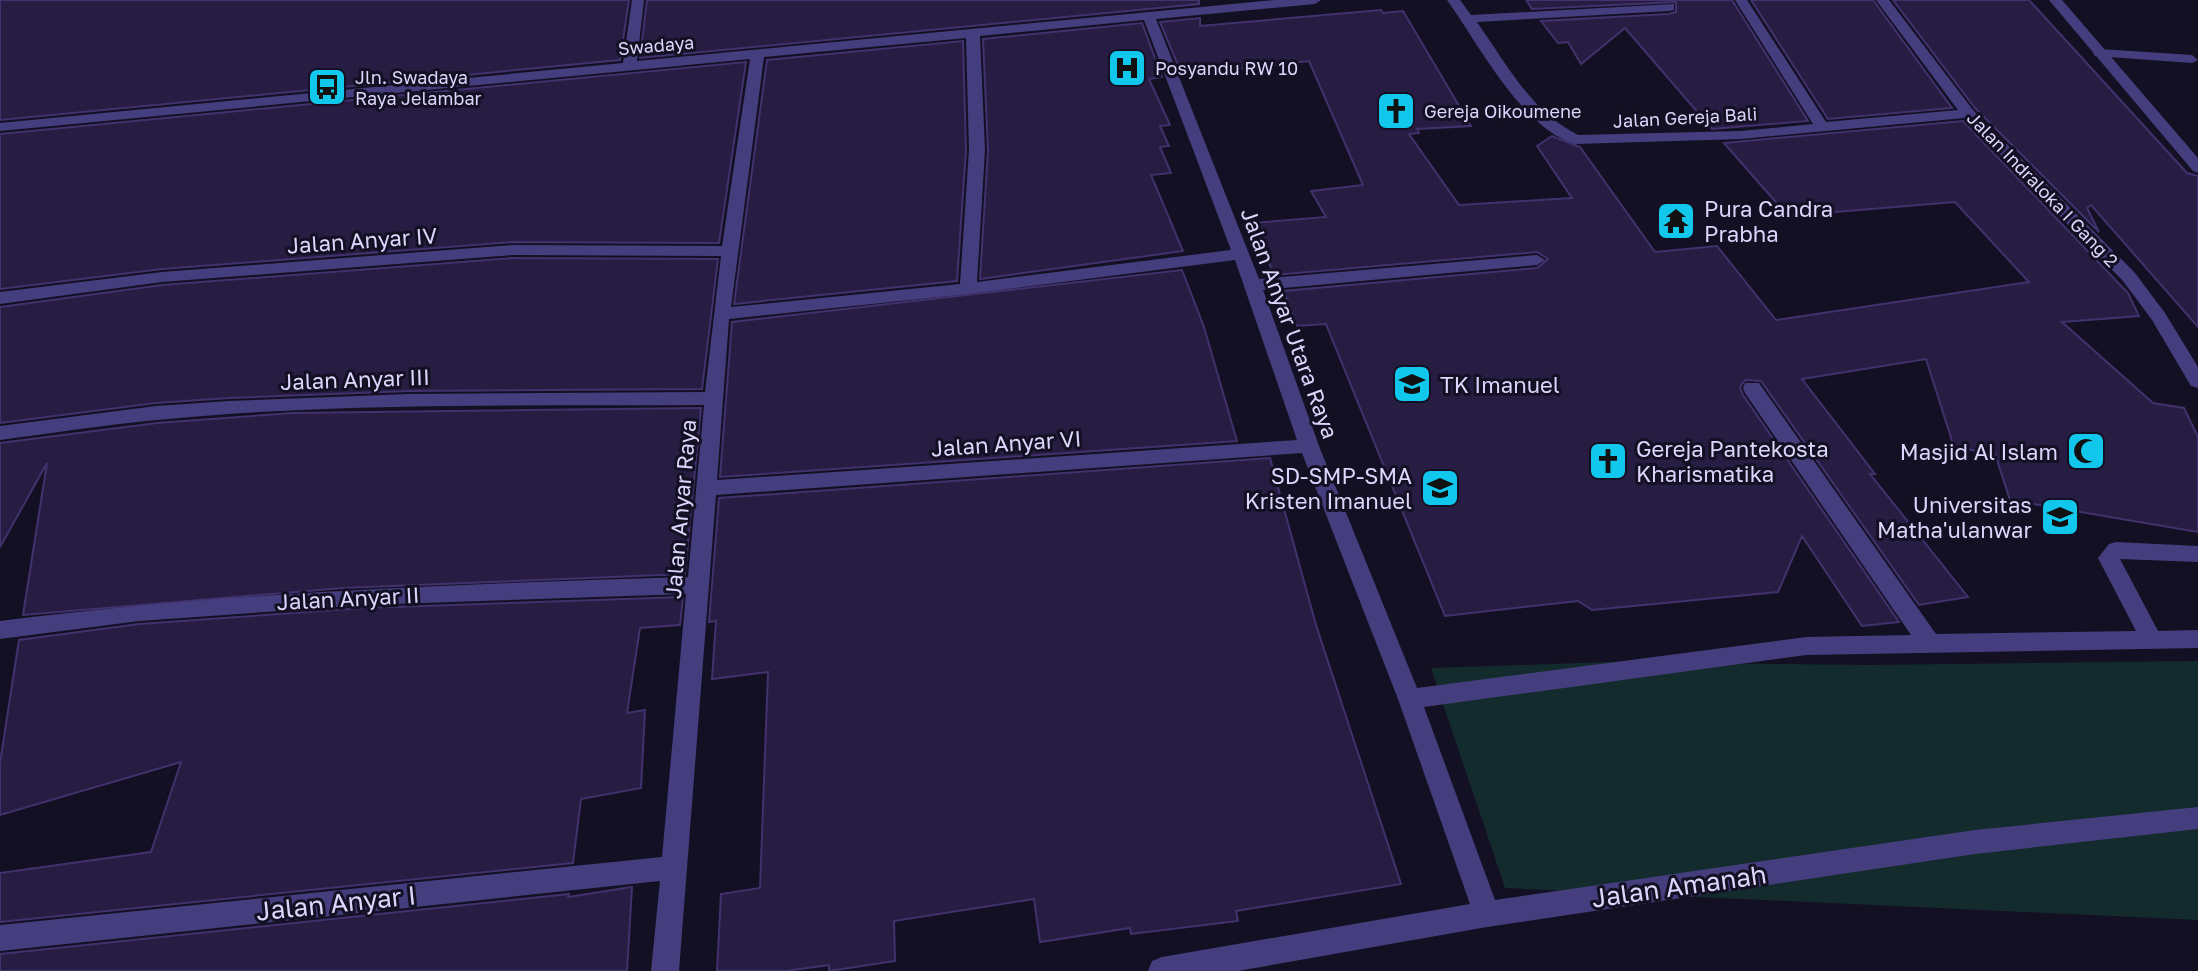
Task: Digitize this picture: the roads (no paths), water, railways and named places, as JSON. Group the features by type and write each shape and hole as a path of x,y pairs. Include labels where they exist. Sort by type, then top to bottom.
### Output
{"street":[{"path":"629,66 638,0"},
{"name":"Swadaya","path":"0,127 1315,0"},
{"path":"1453,0 1469,19 1669,7"},
{"path":"1741,0 1822,127"},
{"name":"Jalan Indraloka I Gang 2","path":"1882,0 1968,113 2129,277 2159,317 2198,382"},
{"path":"2055,0 2198,168"},
{"name":"Jalan Anyar Utara Raya","path":"1149,17 1253,285 1309,446 1410,699 1487,914"},
{"name":"Jalan Gereja Bali","path":"1469,19 1553,129 1575,140 1741,135 1968,113"},
{"path":"968,289 977,150 973,33"},
{"path":"2100,53 2196,57"},
{"name":"Jalan Anyar Raya","path":"665,971 721,314 758,54"},
{"name":"Jalan Anyar IV","path":"0,298 162,277 512,250 729,251"},
{"path":"721,314 968,289 1241,254"},
{"path":"1253,285 1537,260"},
{"path":"1752,388 1930,644"},
{"name":"Jalan Anyar III","path":"0,433 156,413 275,405 713,398"},
{"name":"Jalan Anyar VI","path":"707,488 1309,446"},
{"path":"2151,639 2109,558 2116,550 2198,554"},
{"name":"Jalan Anyar II","path":"0,630 139,612 364,596 697,585"},
{"path":"1410,699 1806,646 2198,639"},
{"name":"Jalan Amanah","path":"1162,971 1487,914 2042,832 2198,818"},
{"name":"Jalan Anyar I","path":"0,938 672,868"}],"place":[{"name":"Posyandu RW 10","path":"1127,68"},
{"name":"Jln. Swadaya Raya Jelambar","path":"327,87"},
{"name":"Gereja Oikoumene","path":"1396,111"},
{"name":"Pura Candra Prabha","path":"1676,221"},
{"name":"TK Imanuel","path":"1412,384"},
{"name":"Masjid Al Islam","path":"2086,451"},
{"name":"Gereja Pantekosta Kharismatika","path":"1608,461"},
{"name":"SD-SMP-SMA Kristen Imanuel","path":"1440,488"},
{"name":"Universitas Matha'ulanwar","path":"2060,517"}]}
